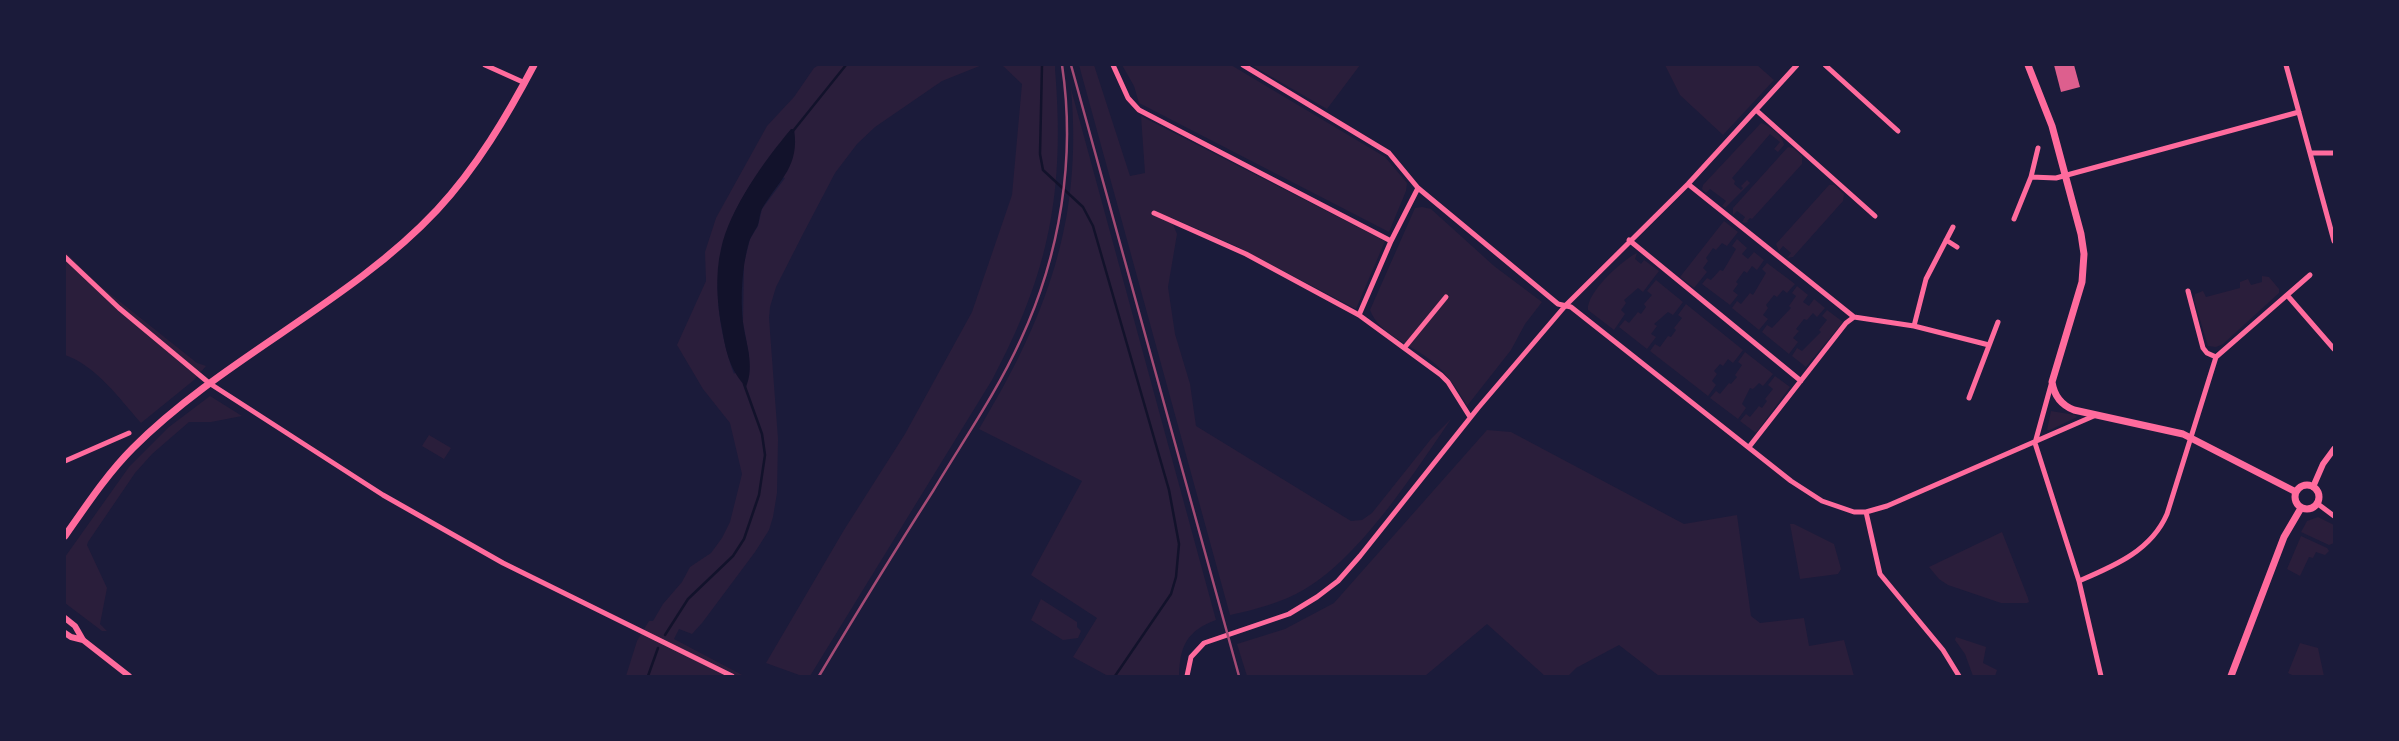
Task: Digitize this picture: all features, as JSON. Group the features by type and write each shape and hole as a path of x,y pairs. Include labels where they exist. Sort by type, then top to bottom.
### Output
{"main road":[{"path":"65,536 132,448 209,383 382,260 418,228 445,200 483,152 534,65"},
{"path":"2028,65 2052,126 2081,234 2084,262 2082,282 2052,382 2056,396 2074,410 2190,437 2296,492"},
{"path":"2303,486 2313,486 2319,495 2318,504 2310,509 2301,508 2295,501 2296,492 2303,486"},
{"path":"2231,676 2284,537 2301,508"}],"street":[{"path":"485,65 525,83"},
{"path":"1113,65 1128,98 1139,110 1391,241"},
{"path":"1243,65 1389,153 1418,188 1558,304 1566,305 1791,481 1822,501 1842,509 1866,512 1887,506 2096,415"},
{"path":"1187,676 1195,652 1204,643 1289,614 1338,581 1390,520 1469,417 1566,305 1688,184 1797,65"},
{"path":"1825,65 1898,131"},
{"path":"2286,65 2334,241"},
{"path":"1756,110 1875,216"},
{"path":"2031,177 2052,179 2065,176 2299,112"},
{"path":"2014,219 2031,177 2038,148"},
{"path":"2310,153 2334,153"},
{"path":"1688,184 1854,317 1914,326 1989,345"},
{"path":"1359,315 1391,241 1418,188"},
{"path":"1154,213 1246,254 1359,315 1430,365 1448,382 1469,417"},
{"path":"1914,326 1924,286 1953,227"},
{"path":"1629,240 1801,381"},
{"path":"1946,240 1957,247"},
{"path":"65,257 119,308 209,383 383,495 495,559 732,676"},
{"path":"2079,581 2135,553 2157,532 2167,514 2216,357 2311,275"},
{"path":"2188,291 2203,348 2216,357"},
{"path":"2287,295 2334,349"},
{"path":"1405,347 1446,297"},
{"path":"1748,447 1846,323 1854,317"},
{"path":"1969,398 1998,322"},
{"path":"2052,382 2035,443 2079,581 2101,676"},
{"path":"65,461 129,433"},
{"path":"2313,486 2323,464 2334,449"},
{"path":"2318,504 2334,516"},
{"path":"1866,512 1880,574 1949,657 1959,676"},
{"path":"65,618 75,626 83,640"},
{"path":"65,633 83,640 129,676"}],"shaded area":[{"path":"819,65 982,65 942,81 875,127 857,144 835,173 776,287 769,318 778,439 777,493 773,517 769,530 755,552 702,623 692,634 679,629 674,639 744,676 626,676 637,641 649,621 653,621 690,567 711,553 730,522 742,474 730,423 703,389 677,345 706,281 705,252 716,218 767,126 794,97","holes":["761,170 785,178 762,209 758,226 750,239 744,263 743,322 749,355 734,374 720,319 719,268 724,244 732,219"]},
{"path":"1002,65 1055,65 1058,153 1055,192 1040,266 1028,303 992,380 810,676 802,676 766,663 844,530 905,434 972,312 1012,195 1022,84"},
{"path":"1079,65 1094,65 1130,176 1145,173 1141,116 1385,241 1356,309 1236,246 1170,217 1177,234 1168,287 1175,334 1190,384 1196,426 1351,521 1362,520 1372,513 1431,439 1451,419 1366,535 1326,574 1305,589 1278,602 1230,615"},
{"path":"1122,65 1231,65 1385,157 1407,183 1389,232 1139,103 1134,86"},
{"path":"1251,65 1360,65 1327,109"},
{"path":"1665,65 1757,65 1774,80 1723,135 1680,95"},
{"path":"1071,89 1216,620 1198,629 1187,640 1181,656 1179,676 1108,676 1073,657 1097,618 1031,575 1082,481 979,429 1023,348 1055,267 1071,182"},
{"path":"1761,123 1775,131 1784,145 1778,152 1774,149 1780,142 1770,134 1732,178 1741,190 1747,180 1750,183 1725,208 1722,206 1726,201 1710,189 1706,193 1702,189 1703,185"},
{"path":"791,129 794,129 795,142 791,163 762,209 758,225 749,242 745,261 742,313 750,363 746,387 732,367 725,345 718,299 719,259 726,233 740,201 770,155"},
{"path":"1788,147 1802,156 1802,164 1752,219 1747,221 1749,222 1742,222 1745,217 1737,211 1733,215 1733,208"},
{"path":"1829,185 1834,185 1844,194 1843,201 1793,257 1787,258 1791,253 1783,246 1779,251 1776,244"},
{"path":"1415,208 1431,209 1494,266 1542,302 1525,324 1511,350 1467,406 1438,367 1389,333 1374,319 1370,310"},
{"path":"1724,221 1738,232 1727,246 1722,243 1716,250 1713,248 1703,268 1707,272 1694,288 1680,277"},
{"path":"1737,239 1747,248 1742,254 1748,259 1754,252 1764,260 1757,270 1752,266 1747,273 1744,271 1733,291 1738,295 1730,305 1702,284 1707,278 1711,280 1720,270 1723,271 1736,249 1732,246"},
{"path":"65,252 99,285 197,363 206,366 194,380 141,423 87,366 65,355"},
{"path":"1637,253 1635,259 1641,264 1644,260 1659,271 1643,292 1638,288 1624,300 1626,303 1621,310 1625,314 1614,330 1588,310 1589,303 1606,278"},
{"path":"1767,263 1795,284 1787,293 1783,290 1777,297 1774,295 1766,305 1768,308 1763,315 1768,319 1759,330 1732,308 1737,301 1741,304 1750,293 1753,295 1766,273 1762,269"},
{"path":"2262,276 2269,277 2279,289 2279,293 2223,344 2208,346 2194,300 2195,294 2203,291 2206,297 2240,288 2240,282 2248,279 2251,285 2262,282"},
{"path":"1656,280 1683,302 1673,315 1668,312 1654,324 1657,326 1651,334 1656,337 1647,349 1619,327 1625,320 1629,323 1638,312 1641,314 1646,307 1644,304 1652,295 1647,291"},
{"path":"1797,286 1808,295 1803,302 1809,306 1814,299 1825,308 1817,317 1813,313 1807,320 1804,319 1796,329 1799,331 1793,338 1798,342 1789,354 1762,332 1767,325 1772,328 1791,308 1789,306 1796,296 1792,293"},
{"path":"1686,304 1743,350 1733,363 1728,359 1714,371 1717,374 1712,381 1716,385 1708,396 1650,351 1655,344 1660,347 1668,336 1671,337 1682,318 1678,315"},
{"path":"1827,310 1843,322 1806,367 1792,356 1797,348 1802,351 1821,332 1819,330 1827,320 1822,316"},
{"path":"1745,352 1773,374 1763,386 1759,383 1753,389 1750,388 1742,404 1746,408 1738,419 1710,398 1716,391 1720,394 1737,377 1735,375 1742,365 1738,362"},
{"path":"1775,376 1790,387 1756,433 1740,421 1746,414 1750,417 1759,406 1762,408 1773,389 1768,385"},
{"path":"210,396 242,416 211,422 189,422 152,454 135,473 88,542 107,588 100,624 107,631 102,631 65,603 65,557 129,467 169,427"},
{"path":"2051,411 2075,415 2077,417 2047,430"},
{"path":"1487,430 1511,432 1684,524 1737,515 1751,616 1760,623 1804,618 1809,646 1844,640 1854,676 1659,676 1619,645 1576,668 1568,676 1545,676 1487,624 1425,676 1247,676 1237,644 1285,629 1334,603"},
{"path":"429,435 451,448 444,459 422,446"},
{"path":"2318,517 2334,525 2334,543 2329,545 2301,532 2307,521"},
{"path":"1790,524 1834,544 1841,569 1838,574 1800,579"},
{"path":"2002,532 2028,598 2027,603 2001,603 1948,585 1929,567"},
{"path":"2301,536 2329,551 2325,555 2316,552 2313,558 2309,557 2300,576 2287,569"},
{"path":"1041,599 1077,622 1081,631 1078,638 1063,640 1031,620"},
{"path":"1956,637 1986,647 1983,663 1997,670 1995,676 1973,676 1965,654 1955,640"},
{"path":"2300,643 2318,648 2324,676 2294,676 2288,673"}],"building":[{"path":"2054,65 2074,65 2080,87 2061,92"}],"waterway":[{"path":"793,131 846,65"},
{"path":"1042,65 1040,154 1043,170 1083,207 1093,226 1169,490 1179,544 1176,577 1171,594 1115,676"},
{"path":"665,635 688,599 733,556 744,539 759,495 765,455 762,434 744,384"},
{"path":"648,676 658,648"}],"railway":[{"path":"819,676 991,397 1012,359 1035,307 1055,240 1065,170 1067,135 1062,65"},
{"path":"1071,65 1239,676"}]}
